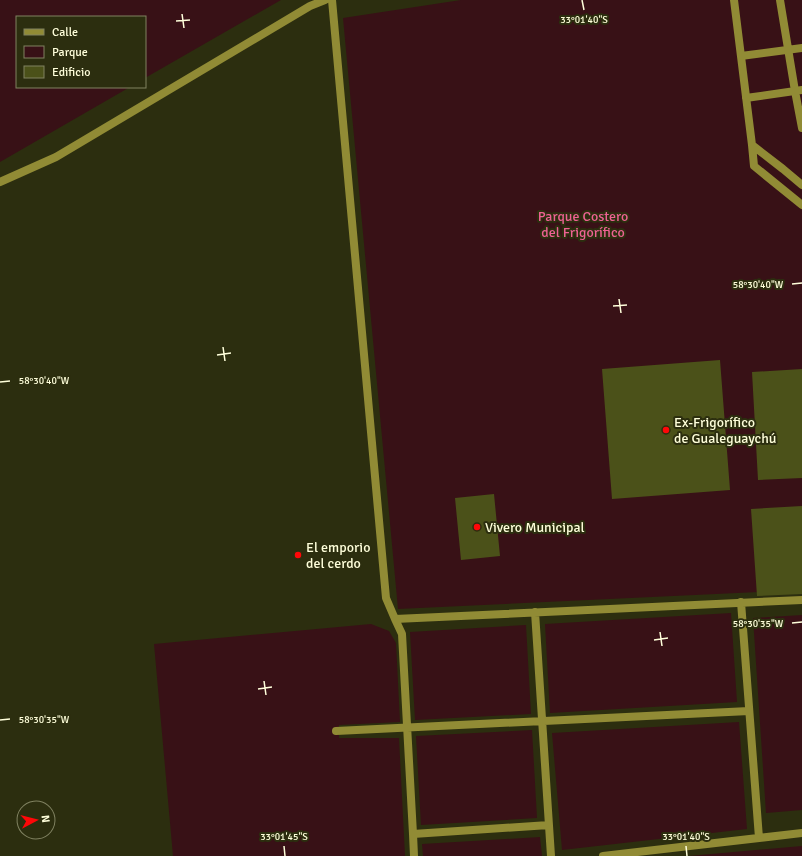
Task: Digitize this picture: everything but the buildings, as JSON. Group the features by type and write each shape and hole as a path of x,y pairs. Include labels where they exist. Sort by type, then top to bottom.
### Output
{"street":[{"path":"0,182 56,157 310,6 325,0"},
{"path":"332,0 386,598 402,634 414,856"},
{"path":"734,0 754,166 802,205"},
{"path":"780,0 788,50 798,90 802,128"},
{"path":"741,56 802,48"},
{"path":"746,98 798,90"},
{"path":"752,145 802,185"},
{"path":"395,619 802,600"},
{"path":"741,602 759,838"},
{"path":"535,612 550,856"},
{"path":"336,732 749,711"},
{"path":"413,834 549,825"},
{"path":"603,856 802,833"}],"green space":[{"path":"0,0 281,0 146,77 146,16 16,16 16,88 128,88 0,162"},
{"name":"Parque Costero del Frigorífico","path":"461,0 802,0 802,590 398,609 343,18"},
{"path":"731,613 737,702 550,713 545,624"},
{"path":"802,615 802,810 766,813 753,618"},
{"path":"371,624 389,631 396,643 400,722 339,725 339,738 399,738 405,856 173,856 154,644"},
{"path":"526,625 531,714 415,720 410,632"},
{"path":"739,722 747,829 562,850 552,733"},
{"path":"532,730 537,818 421,825 416,736"},
{"path":"540,837 542,856 423,856 422,844"},
{"path":"802,846 802,856 689,856"}],"place":[{"name":"Ex-Frigorífico de Gualeguaychú","path":"666,430"},
{"name":"Vivero Municipal","path":"477,527"},
{"name":"El emporio del cerdo","path":"298,555"}]}
